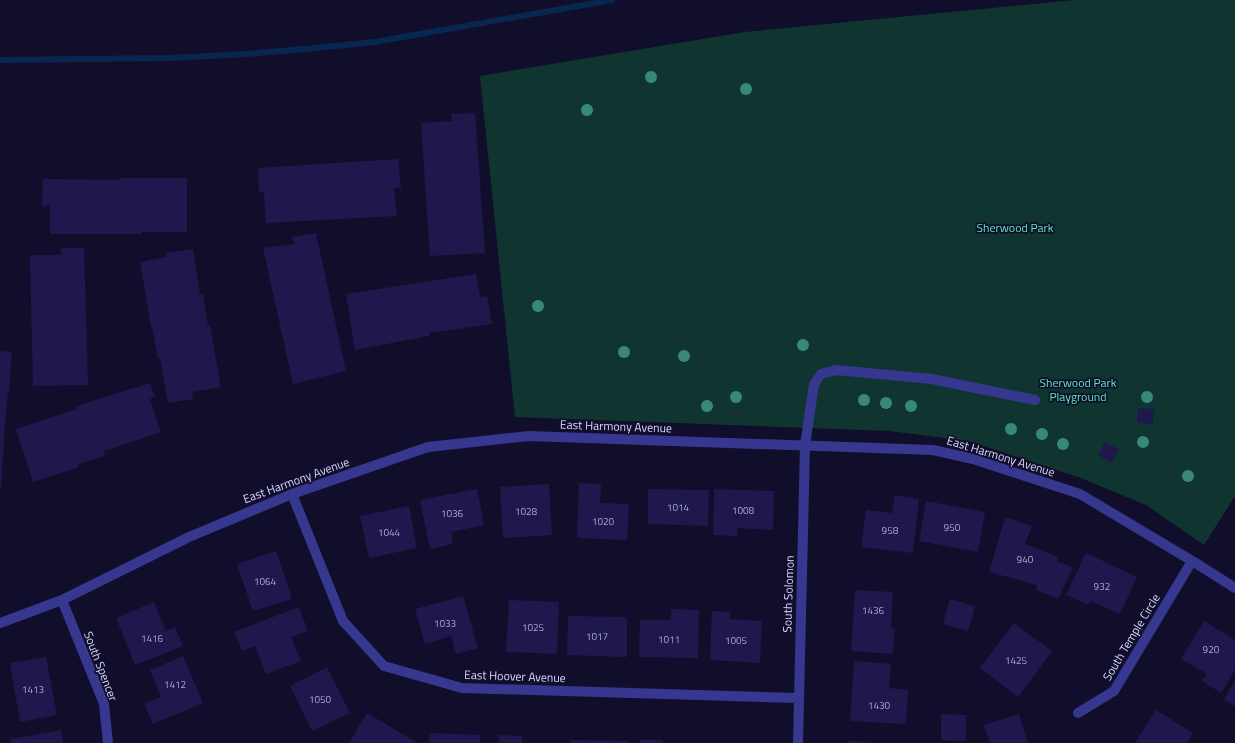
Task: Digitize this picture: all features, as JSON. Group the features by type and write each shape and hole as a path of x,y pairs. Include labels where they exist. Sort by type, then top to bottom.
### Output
{"street":[{"name":"South Solomon","path":"798,743 805,445 814,384 821,374 836,370 932,379 1035,400"},
{"name":"East Harmony Avenue","path":"0,623 62,600 189,536 292,494 428,447 517,437 547,436 933,450 973,459 1080,494 1235,588"},
{"name":"East Hoover Avenue","path":"292,494 343,621 384,666 462,688 799,698"},
{"name":"South Temple Circle","path":"1078,713 1114,691 1192,561"},
{"name":"South Spencer","path":"62,600 104,704 108,743"}],"green space":[{"name":"Sherwood Park","path":"1075,0 1235,0 1235,496 1204,545 1146,505 1081,478 969,441 889,431 515,417 480,76 745,32"}],"building":[{"path":"475,113 485,253 430,256 421,123 452,121 451,114"},
{"path":"398,159 401,188 394,188 397,216 266,223 264,192 259,192 258,168"},
{"path":"121,178 187,178 187,232 142,232 142,234 50,234 50,205 42,206 43,179 121,180"},
{"path":"316,233 346,371 293,384 263,248 294,244 292,237"},
{"path":"61,248 84,248 88,385 33,386 30,255 61,255"},
{"path":"193,249 200,294 203,294 208,326 210,325 221,387 192,392 193,399 168,403 160,358 158,358 151,327 140,262 167,257 166,253"},
{"path":"476,274 480,297 487,296 492,324 429,333 429,336 355,350 346,294"},
{"path":"0,351 12,352 1,487 0,487"},
{"path":"150,383 155,397 150,399 161,432 104,451 105,456 78,464 79,467 33,482 16,429 77,409 76,406"},
{"path":"1138,408 1154,409 1153,424 1137,423"},
{"path":"1105,442 1119,449 1111,463 1098,455"},
{"path":"579,483 601,484 600,503 629,504 627,540 577,538"},
{"path":"549,484 552,535 503,538 500,487"},
{"path":"477,489 484,525 451,532 453,544 430,549 420,500"},
{"path":"648,489 709,490 708,526 648,524"},
{"path":"714,489 774,491 773,530 738,528 737,536 713,535"},
{"path":"895,495 919,499 913,553 861,547 866,510 892,513"},
{"path":"926,501 985,512 978,552 919,541"},
{"path":"409,506 417,548 369,558 360,516"},
{"path":"1005,517 1032,526 1025,544 1058,557 1057,562 1073,567 1058,599 1036,590 1037,585 989,572"},
{"path":"276,551 292,599 253,611 237,564"},
{"path":"1086,553 1137,577 1120,614 1091,601 1088,605 1066,595"},
{"path":"855,590 893,592 891,627 895,628 893,654 851,651"},
{"path":"463,596 478,648 456,654 451,636 425,644 415,609"},
{"path":"950,599 975,606 968,631 943,624"},
{"path":"509,600 559,602 557,654 506,652"},
{"path":"154,602 166,631 175,627 183,646 135,665 116,618"},
{"path":"299,607 308,631 291,637 301,661 266,674 255,646 242,651 234,632"},
{"path":"671,609 699,610 698,658 639,657 640,620 671,620"},
{"path":"712,611 731,612 730,619 762,621 760,663 710,660"},
{"path":"568,616 627,617 627,657 567,655"},
{"path":"1204,621 1235,640 1235,670 1221,693 1202,681 1207,674 1181,659"},
{"path":"1014,623 1052,651 1018,697 980,668"},
{"path":"183,656 203,703 153,724 144,704 161,697 150,670"},
{"path":"46,657 57,715 20,722 10,663"},
{"path":"854,661 891,664 889,688 908,690 906,724 850,721"},
{"path":"327,667 350,713 312,731 290,686"},
{"path":"1235,680 1235,706 1224,700"},
{"path":"1156,710 1193,733 1187,743 1135,743"},
{"path":"367,713 416,742 349,743"},
{"path":"941,714 966,715 966,741 941,740"},
{"path":"1019,714 1028,743 990,743 984,725"},
{"path":"61,730 63,743 11,743 10,739"},
{"path":"429,733 480,735 480,743 429,743"},
{"path":"499,735 522,736 522,743 499,743"},
{"path":"571,740 629,741 629,743 571,743"},
{"path":"640,740 663,740 663,743 640,743"},
{"path":"848,741 871,742 871,743 848,743"}],"waterway":[{"path":"0,60 171,58 305,49 375,42 612,0"}],"park label":[{"name":"Sherwood Park Playground","path":"1078,389"}]}
